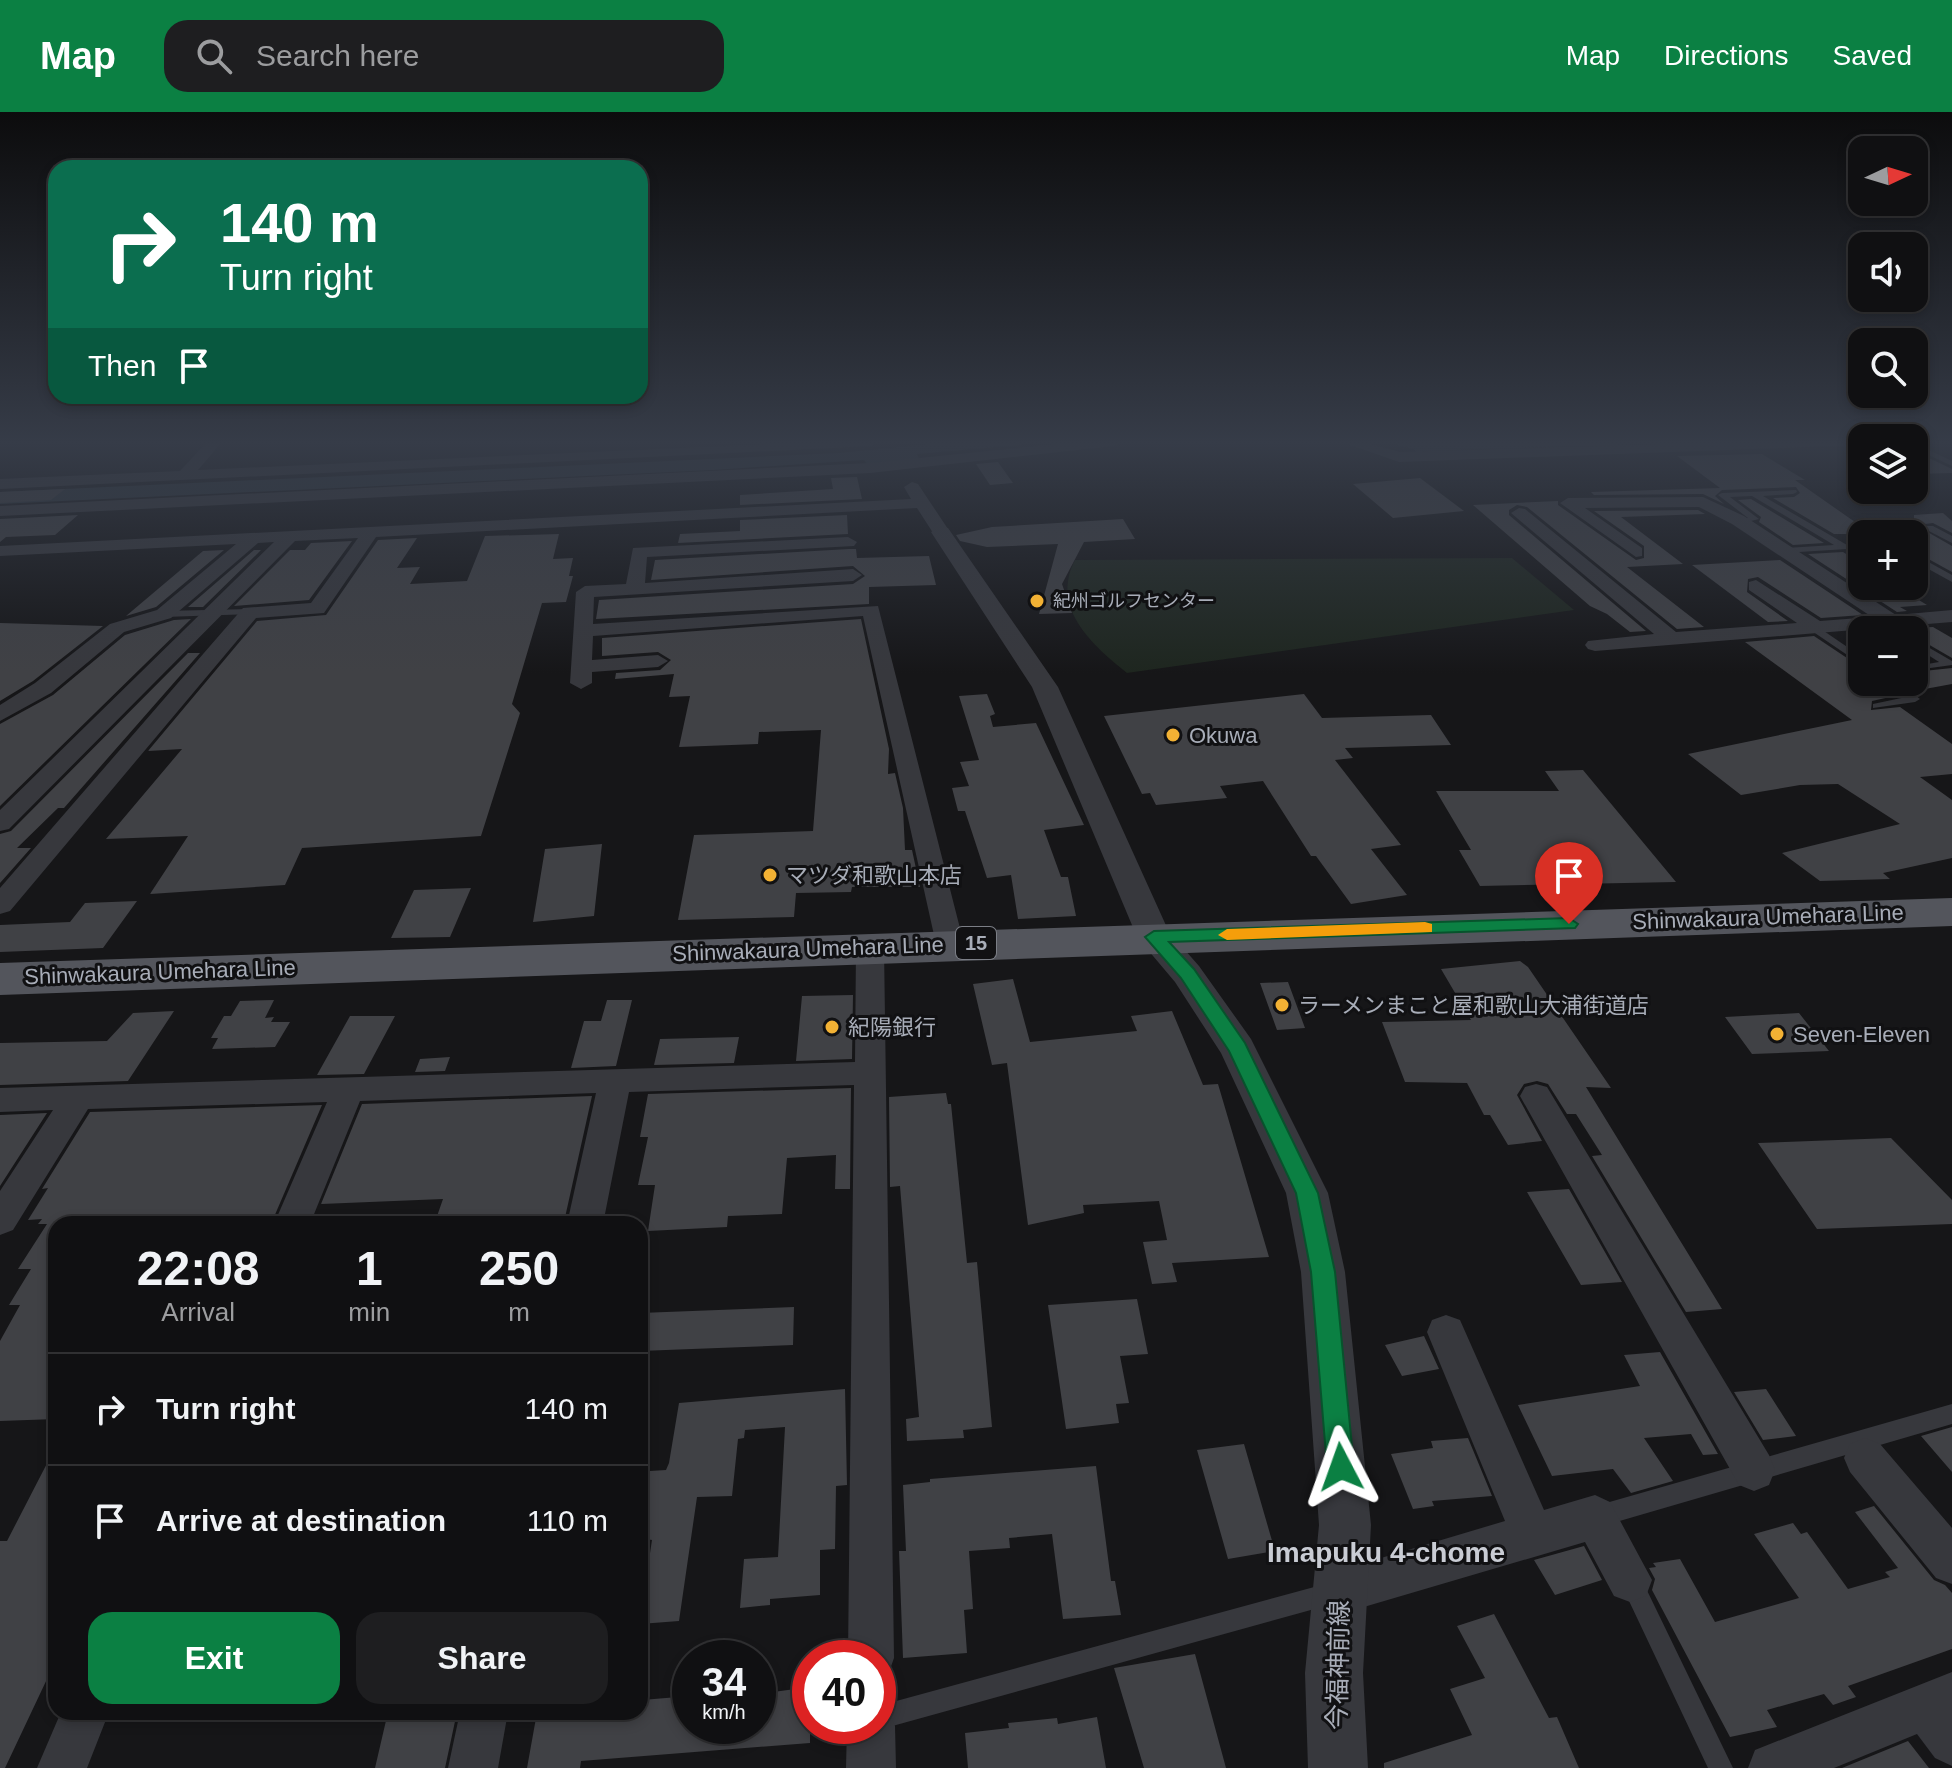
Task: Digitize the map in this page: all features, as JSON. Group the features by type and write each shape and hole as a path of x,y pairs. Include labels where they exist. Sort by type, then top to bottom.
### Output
{"main road":[{"name":"Shinwakaura Umehara Line","path":"4,983 950,944 1952,912"}],"street":[{"path":"0,551 369,534 468,519"},
{"path":"794,519 792,545 804,623"},
{"path":"932,519 941,532"},
{"path":"1527,519 1672,639"},
{"path":"1591,519 1636,552"},
{"path":"1737,519 1878,616"},
{"name":"今福神前線","path":"941,532 1045,687 1154,937 1187,974 1238,1049 1307,1193 1323,1272 1335,1379 1345,1525 1334,1673 1338,1768"},
{"path":"0,905 250,612 317,609 369,534"},
{"path":"1554,542 1616,537"},
{"path":"0,824 288,538"},
{"path":"0,714 43,688 117,628 164,614 251,540"},
{"path":"635,589 639,552 848,542"},
{"path":"658,661 581,675 585,592 853,575"},
{"path":"1756,586 1814,627"},
{"path":"584,631 804,623 871,610 950,944"},
{"path":"1928,619 1952,616"},
{"path":"1595,645 1848,626"},
{"path":"870,947 871,1640"},
{"path":"0,1100 871,1073"},
{"path":"587,1216 615,1081"},
{"path":"295,1216 348,1091"},
{"path":"0,1220 80,1096"},
{"path":"1536,1096 1754,1470"},
{"path":"1446,1332 1533,1535"},
{"path":"1865,1458 1952,1562"},
{"path":"1340,1591 1595,1517 1630,1580"},
{"path":"1773,1768 1943,1714"},
{"path":"62,1768 82,1720"},
{"path":"473,1768 482,1720"},
{"path":"871,1744 871,1768"}],"lane":[{"path":"1742,522 1754,519"},
{"path":"1786,551 1844,547 1797,519"},
{"path":"1930,528 1952,540"},
{"path":"1928,565 1952,579"},
{"path":"164,614 250,612"},
{"path":"1814,627 1848,652"},
{"path":"1928,651 1948,663 1928,667"},
{"path":"1877,706 1915,699 1911,696"},
{"path":"1595,1517 1952,1414"},
{"path":"1630,1580 1721,1768"},
{"path":"896,1713 1340,1591"}],"shaded area":[{"name":"紀州ゴルフセンター","path":"1512,558 1574,610 1127,673 1078,624 1068,594 1069,577 1075,560"}],"building":[{"path":"0,519 73,519 55,535 6,537 0,542"},
{"path":"847,519 848,534 678,543 680,534 740,531 740,520"},
{"path":"1123,519 1135,539 1084,542 1062,584 1072,613 1039,614 1058,544 987,547 960,541 956,535 992,527"},
{"path":"1490,519 1514,519 1646,631 1630,632 1607,614 1590,606"},
{"path":"1542,519 1578,519 1636,560 1644,558 1644,546 1606,519 1624,519 1683,564 1627,567 1704,627 1677,629"},
{"path":"1760,519 1785,519 1824,543 1793,545 1759,522"},
{"path":"1809,519 1851,519 1848,520 1848,534 1834,534"},
{"path":"1914,519 1950,519 1952,533 1933,523"},
{"path":"1928,532 1952,546 1952,572 1928,559"},
{"path":"559,534 553,559 573,558 569,576 573,576 566,602 542,603 512,704 520,713 481,836 302,848 285,885 150,894 188,836 106,839 182,749 148,751 257,621 326,615 378,540 417,538 397,568 420,567 410,584 467,581 485,536"},
{"path":"352,541 309,600 234,606 290,550 305,550 311,543"},
{"path":"856,549 857,558 929,556 936,585 869,587 869,604 596,619 599,600 853,584 865,576 853,566 651,580 655,560"},
{"path":"224,550 156,607 126,616 203,551"},
{"path":"254,550 261,550 203,607 188,607"},
{"path":"1843,552 1848,555 1848,580 1808,554"},
{"path":"1780,560 1863,615 1821,618 1758,577 1748,579 1747,592 1788,621 1768,622 1692,565"},
{"path":"1879,600 1919,600 1927,605 1900,607 1907,611 1897,612"},
{"path":"191,619 0,806 0,724 53,695 125,635 174,620"},
{"path":"861,619 889,749 888,774 895,773 903,808 905,850 912,850 920,887 852,887 851,892 796,893 794,917 678,920 694,835 813,831 821,730 759,732 758,744 679,747 690,696 669,697 674,674 615,679 616,673 660,670 671,660 658,652 602,656 602,638"},
{"path":"0,623 103,626 33,681 0,701"},
{"path":"1928,627 1952,638 1952,658 1928,644"},
{"path":"1814,636 1848,659 1848,696 1894,696 1872,701 1871,710 1900,707 1952,744 1952,774 1920,777 1952,800 1952,858 1883,873 1890,879 1820,881 1782,853 1900,824 1838,784 1800,785 1741,795 1688,754 1852,720 1745,642"},
{"path":"188,653 200,653 64,808 58,808 17,848 31,848 0,883 0,834 11,831"},
{"path":"1952,668 1952,684 1928,688 1928,671"},
{"path":"987,694 995,714 990,716 993,727 1036,723 1084,825 1044,830 1061,877 1068,877 1076,916 1018,919 1011,875 987,878 965,811 958,811 952,788 969,786 960,762 979,760 959,696"},
{"path":"1304,694 1322,718 1431,715 1451,745 1345,748 1353,758 1335,760 1401,845 1371,849 1407,895 1351,904 1316,856 1311,856 1263,781 1220,786 1227,798 1156,805 1150,793 1142,794 1104,716"},
{"path":"1583,770 1676,882 1480,886 1459,850 1471,850 1436,791 1559,791 1545,771"},
{"path":"602,844 594,916 533,922 545,849"},
{"path":"471,888 450,937 391,938 414,890"},
{"path":"137,901 103,948 0,952 0,925 70,922 85,903"},
{"path":"1520,961 1528,967 1611,1088 1586,1087 1722,1309 1686,1312 1592,1156 1602,1155 1576,1114 1567,1114 1548,1084 1537,1081 1524,1084 1517,1095 1542,1141 1508,1145 1490,1115 1484,1115 1467,1083 1405,1082 1382,1022 1471,1020 1441,969"},
{"path":"1013,979 1030,1042 1137,1031 1131,1016 1172,1011 1203,1085 1218,1084 1269,1257 1172,1263 1177,1282 1152,1284 1143,1242 1167,1240 1159,1201 1083,1205 1084,1213 1028,1225 1007,1063 992,1065 973,984"},
{"name":"ラーメンまこと屋和歌山大浦街道店","path":"1288,982 1305,1028 1277,1030 1260,983"},
{"name":"紀陽銀行","path":"853,995 852,1059 796,1061 802,996"},
{"path":"274,1000 265,1018 274,1017 271,1022 290,1022 275,1047 212,1049 218,1038 211,1038 224,1016 231,1016 240,1001"},
{"path":"607,1000 632,1000 616,1066 571,1068 584,1021 601,1021"},
{"path":"174,1011 128,1081 0,1085 0,1043 107,1041 133,1013"},
{"name":"Seven-Eleven","path":"1799,1013 1829,1051 1752,1054 1725,1017"},
{"path":"350,1016 395,1016 364,1074 317,1075"},
{"path":"739,1037 734,1063 654,1065 660,1039"},
{"path":"450,1057 445,1071 415,1072 420,1059"},
{"path":"851,1088 850,1189 835,1189 836,1155 787,1158 782,1214 728,1216 727,1227 648,1231 655,1185 638,1185 648,1137 640,1137 648,1094"},
{"path":"946,1093 948,1104 951,1104 967,1263 977,1262 992,1427 963,1430 964,1438 907,1441 906,1419 919,1417 900,1186 890,1187 889,1097"},
{"path":"592,1096 565,1216 437,1216 443,1199 321,1204 362,1104"},
{"path":"322,1105 274,1216 48,1216 48,1419 0,1421 0,1341 20,1305 9,1305 31,1269 18,1269 47,1224 38,1224 42,1219 28,1220 48,1188 42,1189 90,1112"},
{"path":"47,1113 0,1186 0,1115"},
{"path":"1891,1138 1952,1200 1952,1224 1817,1229 1758,1143"},
{"path":"1569,1189 1622,1282 1581,1285 1527,1192"},
{"path":"1137,1299 1148,1354 1120,1356 1129,1403 1116,1404 1119,1423 1066,1429 1048,1305"},
{"path":"794,1307 793,1345 648,1351 648,1313"},
{"path":"1424,1336 1439,1369 1402,1376 1385,1345"},
{"path":"1660,1352 1718,1454 1703,1455 1691,1434 1644,1438 1673,1481 1631,1493 1613,1469 1552,1476 1518,1405 1640,1386 1624,1355"},
{"path":"845,1389 847,1485 836,1486 835,1549 820,1550 820,1595 770,1599 770,1605 740,1608 744,1559 778,1557 785,1427 745,1430 744,1438 738,1439 732,1496 697,1497 679,1621 648,1623 648,1566 652,1540 648,1539 650,1471 666,1470 669,1463 679,1403"},
{"path":"1766,1389 1796,1436 1763,1440 1734,1392"},
{"path":"1952,1427 1952,1472 1921,1436"},
{"path":"1468,1438 1492,1496 1432,1501 1434,1506 1413,1509 1391,1454 1433,1448 1431,1441"},
{"path":"1244,1444 1275,1551 1228,1559 1197,1450"},
{"path":"48,1462 48,1677 5,1768 0,1768 0,1541 7,1541"},
{"path":"1096,1466 1111,1581 1115,1581 1121,1615 1063,1619 1052,1534 1009,1538 1010,1548 969,1551 973,1609 964,1610 967,1653 903,1658 899,1551 906,1551 903,1485 930,1482 930,1479"},
{"path":"1874,1506 1934,1580 1952,1593 1952,1649 1848,1686 1856,1697 1833,1705 1824,1694 1767,1710 1777,1727 1730,1737 1652,1590 1655,1579 1649,1568 1656,1567 1653,1563 1680,1559 1715,1622 1799,1598 1754,1534 1793,1523 1801,1534 1807,1532 1848,1589 1890,1577 1885,1572 1898,1568 1855,1512"},
{"path":"1584,1546 1602,1580 1555,1595 1534,1560"},
{"path":"1494,1614 1549,1718 1557,1717 1579,1768 1384,1768 1384,1763 1472,1735 1450,1689 1485,1678 1457,1626"},
{"path":"1195,1654 1226,1768 1144,1768 1114,1668"},
{"path":"792,1689 792,1744 797,1744 581,1761 580,1768 527,1768 536,1720 648,1720 648,1700 672,1698 672,1744 776,1744 776,1692"},
{"path":"1097,1717 1106,1768 968,1768 965,1733 1009,1728 1008,1723 1057,1718 1058,1724"},
{"path":"386,1720 455,1720 445,1768 375,1768"},
{"path":"1908,1741 1929,1768 1842,1768"}],"slow traffic":[{"path":"1227,935 1425,928"}],"place":[{"name":"紀州ゴルフセンター","path":"1037,601"},
{"name":"Okuwa","path":"1173,735"},
{"name":"マツダ和歌山本店","path":"770,875"},
{"name":"ラーメンまこと屋和歌山大浦街道店","path":"1282,1005"},
{"name":"紀陽銀行","path":"832,1027"},
{"name":"Seven-Eleven","path":"1777,1034"}],"district":[{"name":"Imapuku 4-chome","path":"1386,1552"}],"route":[{"path":"1341,1467 1323,1272 1307,1193 1238,1049 1187,974 1154,937 1569,924"}]}
